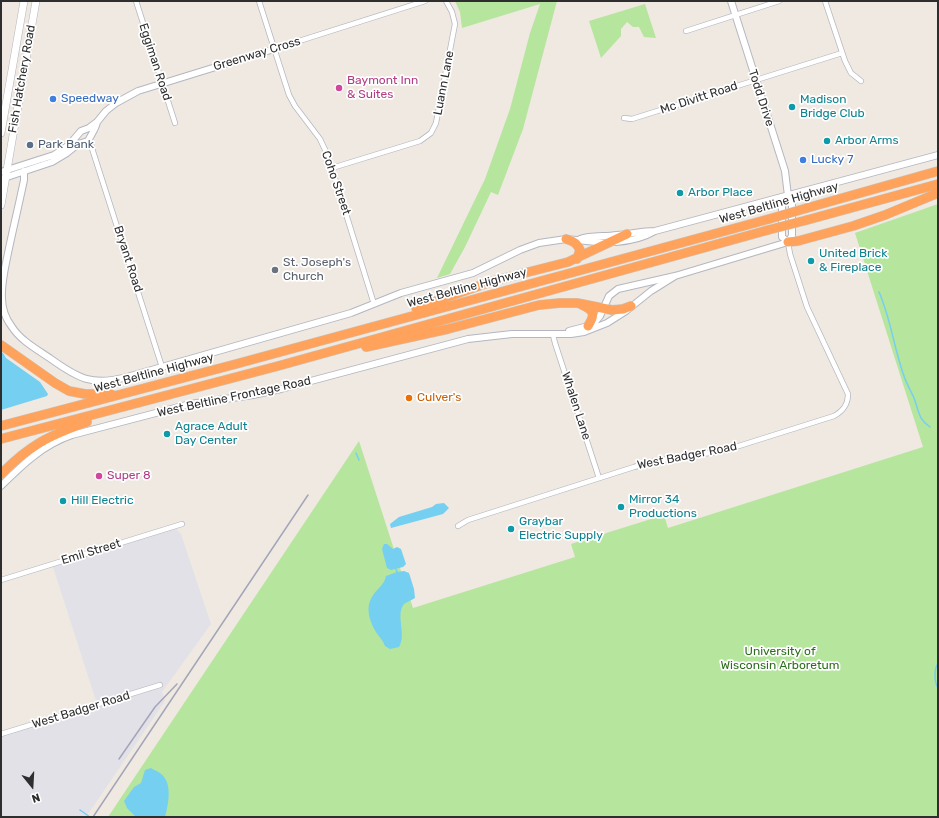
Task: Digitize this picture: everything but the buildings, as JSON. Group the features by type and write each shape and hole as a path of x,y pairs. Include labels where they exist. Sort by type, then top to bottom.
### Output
{"highway":[{"name":"West Beltline Highway","path":"1,426 330,338 938,171"},
{"name":"West Beltline Highway","path":"1,439 278,366 938,184"},
{"path":"788,242 798,241 868,221 938,193"},
{"path":"330,338 487,283 577,259 627,234"},
{"path":"566,239 573,241 578,245 580,250 577,259"},
{"path":"278,366 441,331 539,305 560,302 577,303 618,310 631,306"},
{"path":"577,303 591,310 593,314 588,326"},
{"path":"1,345 69,391 85,394 124,394"},
{"path":"1,474 23,454 48,437 135,404"}],"main road":[{"name":"Fish Hatchery Road","path":"1,133 24,1"},
{"name":"Fish Hatchery Road","path":"1,205 4,174 36,1"},
{"path":"17,46 20,59 25,60"},
{"path":"13,65 18,67 21,81"}],"street":[{"name":"Eggiman Road","path":"136,1 175,123"},
{"name":"Coho Street","path":"259,1 289,95 295,106 320,139 332,168 374,304"},
{"name":"Greenway Cross","path":"4,174 24,171 58,159 86,140 106,111 125,97 162,83 425,1"},
{"name":"Luann Lane","path":"332,168 420,141 434,128 454,24 452,12 446,1"},
{"name":"Todd Drive","path":"731,1 734,15 785,171 788,196 792,203 792,236 788,242"},
{"path":"686,31 779,1"},
{"path":"825,1 842,54 851,73 861,81"},
{"name":"Mc Divitt Road","path":"624,118 632,119 842,54"},
{"name":"Greenway Cross","path":"4,174 54,155 68,145 79,132 89,128 93,123 97,122"},
{"name":"Bryant Road","path":"82,130 87,131 86,140 93,150 162,367"},
{"name":"Bryant Road","path":"77,136 78,140 86,140"},
{"path":"580,239 585,241 608,243 648,236 655,232 938,155"},
{"path":"24,171 24,180 12,231 2,286 2,305 12,328 20,337 70,372 82,378 95,381 114,380 336,318 401,293 473,273 532,245 566,239 580,239 585,237 647,231 655,232"},
{"name":"Todd Drive","path":"788,196 782,205 782,237 788,242 790,254 807,307 848,394 846,406"},
{"name":"West Beltline Frontage Road","path":"554,335 588,326 595,322 600,316 609,296 618,289 675,276 788,242"},
{"name":"West Beltline Frontage Road","path":"1,486 27,461 43,449 64,438 82,432 190,404 277,390 468,339 512,334 571,334 596,328 607,323 651,290 675,276"},
{"name":"Whalen Lane","path":"554,335 555,343 599,478"},
{"name":"West Badger Road","path":"458,526 468,520 655,461 723,451 834,416 846,406"},
{"name":"Emil Street","path":"1,580 182,524"},
{"name":"West Badger Road","path":"1,734 160,685"}],"shaded area":[{"path":"174,526 181,534 211,624 162,692 165,701 86,817 1,817 1,734 97,704 52,564"}],"green space":[{"path":"455,1 557,1 523,129 498,195 491,192 465,247 450,274 437,278 485,179 510,109 530,33 540,4 462,28 460,12"},
{"path":"645,4 656,38 644,37 639,27 633,27 627,22 621,29 621,36 601,58 589,21"},
{"name":"University of Wisconsin Arboretum","path":"938,204 938,817 108,817 359,441 413,608 575,557 571,544 664,515 668,528 923,447 855,233"}],"water":[{"path":"1,352 6,358 40,382 48,394 47,396 1,410"},
{"path":"444,503 449,508 443,514 391,528 390,524 399,517 432,507 436,504"},
{"path":"384,544 387,544 393,549 397,547 401,549 406,564 403,567 391,570 387,568 382,549"},
{"path":"404,571 409,573 415,598 404,604 402,608 401,642 399,647 390,649 385,646 374,628 369,615 369,606 372,597 384,582 386,576"},
{"path":"151,768 163,775 168,786 168,802 165,817 136,817 127,808 124,801 134,787 141,783 145,770"}],"waterway":[{"path":"879,292 887,313 905,379 921,418 930,427"},
{"path":"356,453 359,460"},
{"path":"938,663 935,676 938,688"},
{"path":"80,810 90,817"}],"railway":[{"path":"93,817 308,495"},
{"path":"119,759 155,707 177,684"}],"place":[{"name":"Baymont Inn & Suites","path":"339,88"},
{"name":"Speedway","path":"53,99"},
{"name":"Madison Bridge Club","path":"792,107"},
{"name":"Arbor Arms","path":"827,141"},
{"name":"Park Bank","path":"30,145"},
{"name":"Lucky 7","path":"803,160"},
{"name":"Arbor Place","path":"680,193"},
{"name":"United Brick & Fireplace","path":"811,261"},
{"name":"St. Joseph's Church","path":"275,270"},
{"name":"Culver's","path":"409,398"},
{"name":"Agrace Adult Day Center","path":"167,434"},
{"name":"Super 8","path":"99,476"},
{"name":"Hill Electric","path":"63,501"},
{"name":"Mirror 34 Productions","path":"621,507"},
{"name":"Graybar Electric Supply","path":"511,529"}]}
